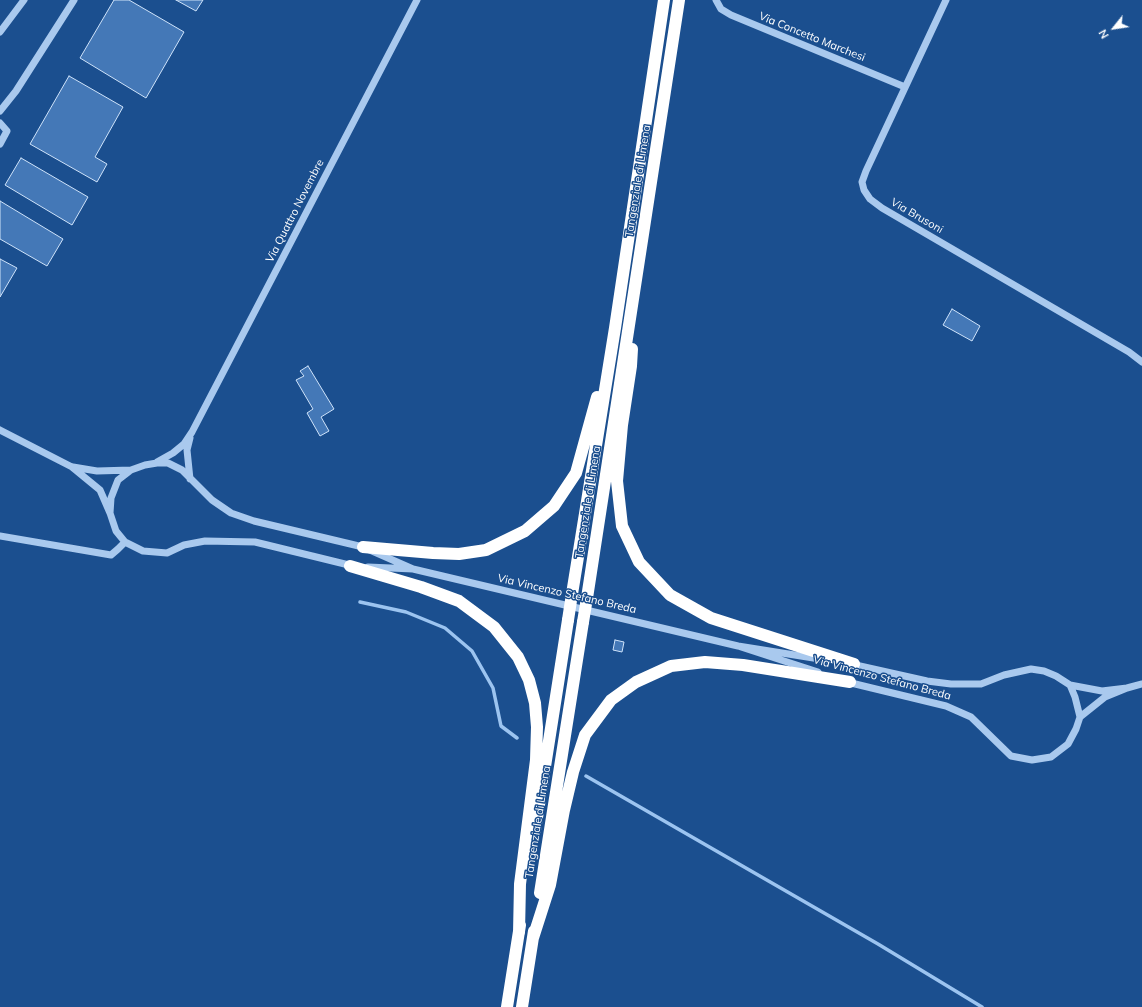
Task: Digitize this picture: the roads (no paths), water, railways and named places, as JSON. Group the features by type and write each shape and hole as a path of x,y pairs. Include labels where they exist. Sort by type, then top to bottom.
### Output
{"highway":[{"name":"Tangenziale di Limena","path":"507,1007 615,328 664,0"},
{"name":"Tangenziale di Limena","path":"522,1007 587,598 679,0"},
{"path":"633,302 631,366 622,425 617,481 622,526 639,562 670,595 711,618 854,664"},
{"path":"363,547 433,554 459,554 486,550 526,531 554,506 576,473 615,328"},
{"path":"350,566 421,587 459,602 494,627 518,657 529,680 535,703 536,760 520,884 519,933"},
{"path":"533,938 550,885 564,810 573,772 585,735 612,700 636,682 671,666 705,662 743,665 850,682"}],"street":[{"path":"0,32 24,0"},
{"path":"0,111 16,91 74,0"},
{"name":"Via Quattro Novembre","path":"157,463 184,444 192,432 416,0"},
{"name":"Via Concetto Marchesi","path":"716,0 721,9 731,16 906,87"},
{"name":"Via Brusoni","path":"946,0 866,171 862,182 864,190 870,199 882,208 1129,352 1142,362"},
{"path":"0,123 7,131 0,144"},
{"name":"Via Vincenzo Stefano Breda","path":"0,430 72,467 100,490 116,531 125,542 144,552 166,553 184,546 205,541 255,542 350,566 413,569"},
{"name":"Via Quattro Novembre","path":"190,479 187,450 192,432"},
{"name":"Via Vincenzo Stefano Breda","path":"110,513 111,498 118,480 131,470 144,465 168,463 182,470 212,500 231,513 254,521 363,547 413,569 738,646 850,682 946,706 971,717 1011,756 1032,760 1051,757 1068,744 1076,729 1080,717 1105,697 1142,684"},
{"name":"Via Vincenzo Stefano Breda","path":"72,467 97,471 131,470"},
{"path":"0,536 111,555 125,542"},
{"name":"Via Vincenzo Stefano Breda","path":"738,646 854,664 926,681 952,684 981,684 1004,675 1031,669 1044,671 1056,676 1070,685 1102,691 1127,688"},
{"path":"1070,685 1080,717"}],"waterway":[{"path":"360,602 406,612 445,628 472,651 493,688 501,726 517,738"},
{"path":"586,776 878,944 982,1007"}]}
